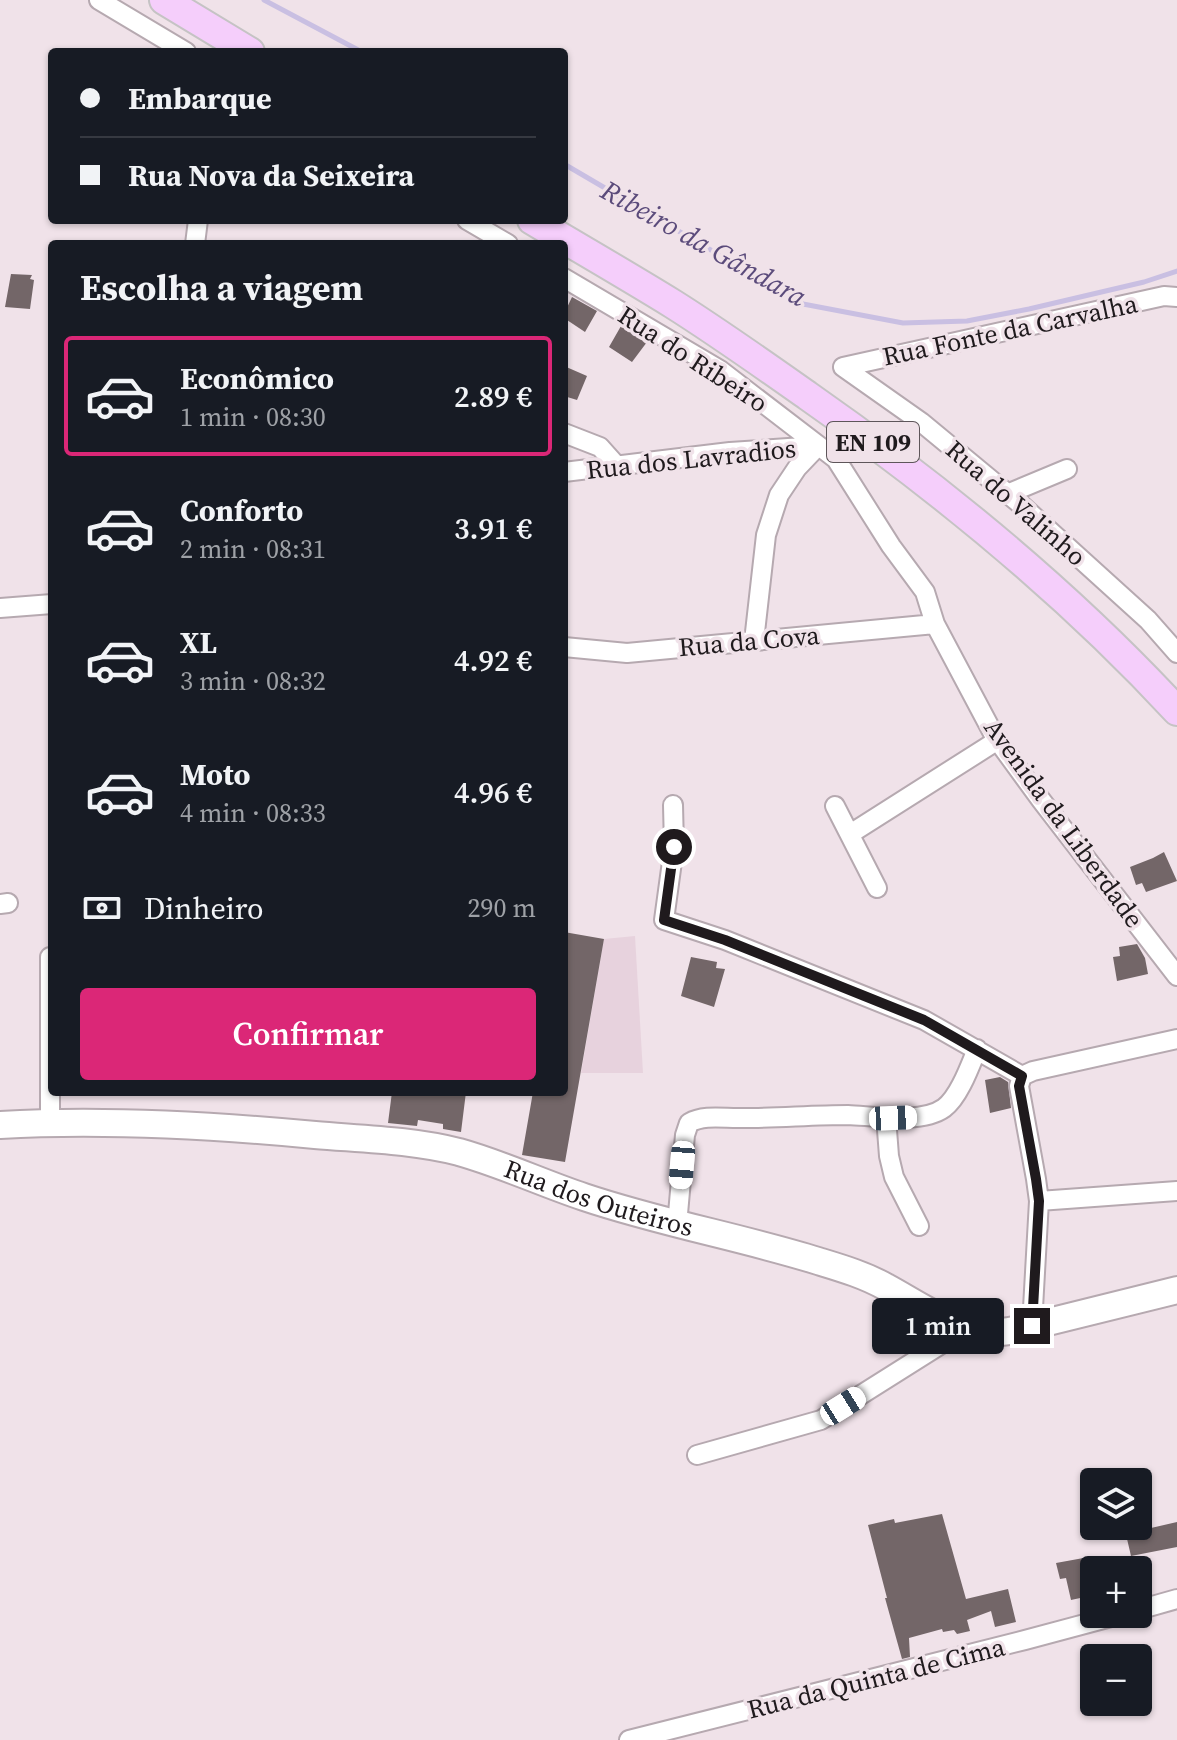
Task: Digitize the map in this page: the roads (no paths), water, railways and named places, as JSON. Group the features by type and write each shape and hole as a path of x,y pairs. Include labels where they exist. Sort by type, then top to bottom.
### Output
{"main road":[{"path":"164,0 243,48"},
{"name":"EN 109","path":"539,224 566,240"},
{"name":"EN 109","path":"568,241 674,304 885,450 1069,603 1177,711"}],"street":[{"path":"99,0 179,48"},
{"path":"474,224 501,240"},
{"name":"Rua do Ribeiro","path":"568,280 720,370 836,459 891,546 925,592 935,624"},
{"name":"Rua Fonte da Carvalha","path":"843,367 1164,296 1177,297"},
{"name":"Rua do Valinho","path":"843,367 921,422 1007,494 1148,620 1177,653"},
{"path":"568,435 600,447 617,466"},
{"path":"754,641 766,535 779,495 797,468 818,446"},
{"name":"Rua dos Lavradios","path":"568,472 730,452 818,446"},
{"path":"1007,494 1067,469"},
{"path":"0,608 48,604"},
{"name":"Rua da Cova","path":"568,647 627,653 935,624"},
{"name":"Avenida da Liberdade","path":"935,624 998,740 1177,976"},
{"path":"850,834 998,740"},
{"path":"673,805 674,847 664,920 725,940 924,1020 1022,1076"},
{"path":"835,806 877,888"},
{"path":"1032,1326 1039,1201 1019,1086 1022,1076 1177,1039"},
{"path":"677,1225 685,1135 689,1123 706,1118 922,1117 945,1108 962,1085 977,1049"},
{"path":"50,1096 50,1122"},
{"path":"886,1117 894,1177 919,1226"},
{"name":"Rua dos Outeiros","path":"0,1125 50,1122 210,1126 436,1147 476,1157 584,1197 677,1225 817,1261 885,1286 967,1328 994,1333 1177,1290"},
{"path":"1039,1201 1177,1191"},
{"path":"697,1455 821,1420 967,1328"},
{"path":"1152,1606 1177,1599"},
{"name":"Rua da Quinta de Cima","path":"629,1740 1080,1625"}],"waterway":[{"name":"Ribeiro da Gândara","path":"264,0 354,48"},
{"name":"Ribeiro da Gândara","path":"568,166 803,304 903,323 967,321 1144,282 1177,271"}]}
